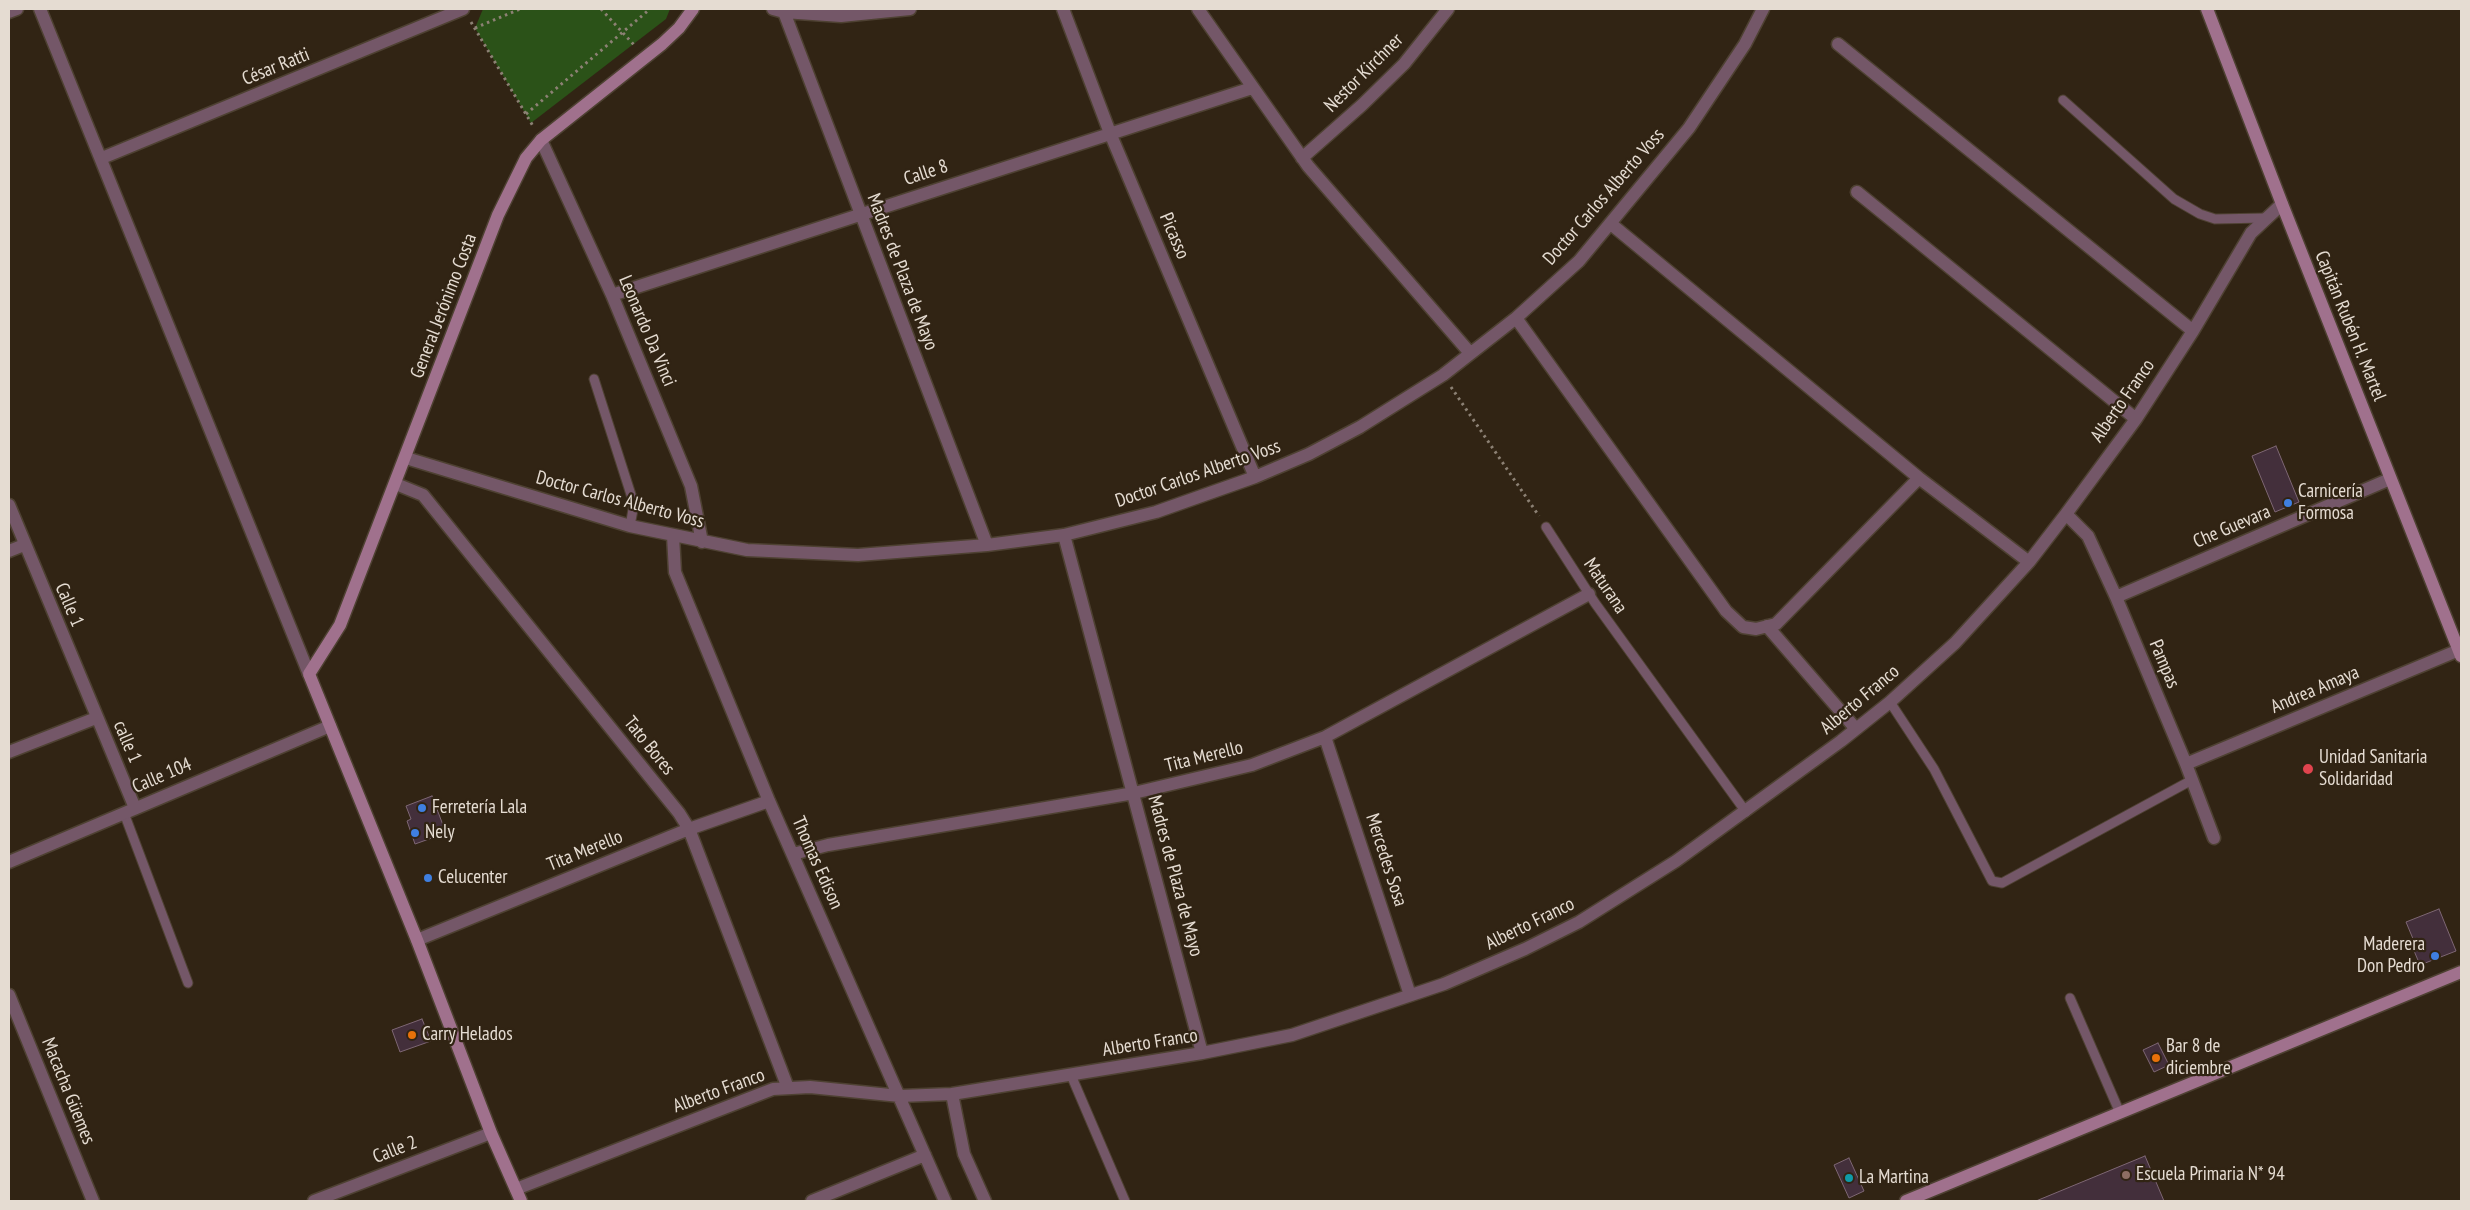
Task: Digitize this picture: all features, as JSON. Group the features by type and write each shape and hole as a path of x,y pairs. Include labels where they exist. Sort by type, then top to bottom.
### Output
{"street":[{"path":"9,12 17,9"},
{"path":"40,9 418,940 491,1133 519,1195"},
{"name":"César Ratti","path":"102,158 438,14 463,9"},
{"name":"General Jerónimo Costa","path":"309,674 340,625 396,484 498,215 526,158 541,140 645,58 679,28 693,9"},
{"path":"779,10 842,13 910,9"},
{"name":"Picasso","path":"1063,9 1110,133 1255,477"},
{"path":"1198,9 1302,158 1470,353"},
{"name":"Nestor Kirchner","path":"1302,158 1362,105 1404,64 1448,9"},
{"name":"Doctor Carlos Alberto Voss","path":"406,458 630,526 747,550 858,554 987,545 1064,535 1156,512 1255,477 1309,454 1360,427 1443,375 1516,318 1579,261 1689,128 1745,44 1763,9"},
{"name":"Capitán Rubén H. Martel","path":"2207,9 2390,479 2460,653"},
{"name":"Madres de Plaza de Mayo","path":"779,10 987,545"},
{"path":"1838,44 2193,331"},
{"name":"Calle 8","path":"612,295 1252,88"},
{"name":"Leonardo Da Vinci","path":"541,140 612,295 691,486 702,542"},
{"path":"1857,192 2136,419"},
{"name":"Alberto Franco","path":"519,1195 773,1089 810,1087 900,1096 952,1094 1202,1053 1292,1035 1444,984 1516,953 1579,922 1676,861 1746,812 1890,702 1955,642 2029,562 2066,514 2136,419 2193,331 2251,232 2282,204"},
{"path":"1611,224 1919,478 2029,562"},
{"path":"1516,318 1726,611 1742,627 1756,629 1776,624 1919,478"},
{"name":"Che Guevara","path":"2116,597 2390,479"},
{"name":"Tato Bores","path":"396,484 423,495 679,814 688,830 788,1088"},
{"name":"Calle 1","path":"9,505 96,718"},
{"name":"Pampas","path":"2066,514 2088,536 2116,597 2186,764 2214,838"},
{"name":"Madres de Plaza de Mayo","path":"1064,535 1202,1053"},
{"name":"Thomas Edison","path":"673,536 675,572 769,801 900,1096 944,1201"},
{"path":"9,551 24,545"},
{"name":"Tita Merello","path":"793,854 828,845 1134,792 1252,765 1325,737 1589,594"},
{"path":"1767,626 1856,729"},
{"name":"Andrea Amaya","path":"2186,764 2460,653"},
{"path":"9,752 96,718"},
{"name":"calle 1","path":"96,718 129,810"},
{"name":"Calle 104","path":"9,862 330,726"},
{"name":"Mercedes Sosa","path":"1325,737 1410,995"},
{"name":"Tita Merello","path":"418,940 688,830 769,801"},
{"path":"1906,1201 2461,972"},
{"name":"Macacha Güemes","path":"9,995 93,1201"},
{"path":"952,1094 964,1154 985,1201"},
{"name":"Calle 2","path":"314,1201 491,1133"},
{"path":"812,1201 925,1154"}],"lane":[{"path":"2063,100 2174,198 2200,214 2215,219 2266,218"},
{"path":"594,379 634,504 630,526"},
{"name":"Maturana","path":"1546,527 1589,594 1746,812"},
{"path":"1890,702 1934,769 1992,881 2002,883 2192,780"},
{"path":"129,810 188,983"},
{"path":"2070,998 2120,1113"},
{"path":"1071,1074 1125,1201"}],"path":[{"path":"463,9 541,140"},
{"path":"474,28 520,9"},
{"path":"601,9 645,58"},
{"path":"526,114 650,9"},
{"path":"1443,375 1546,527"}],"green space":[{"path":"483,9 670,9 666,19 531,123 475,28"}],"building":[{"path":"2276,446 2299,502 2275,512 2252,456"},
{"path":"432,796 446,833 415,844 407,821 411,819 406,806"},
{"path":"2439,909 2456,951 2420,965 2412,946 2416,946 2406,922"},
{"name":"Carry Helados","path":"422,1019 431,1041 400,1052 392,1030"},
{"name":"Bar 8 de diciembre","path":"2158,1043 2169,1065 2154,1072 2143,1050"},
{"name":"Escuela Primaria N* 94","path":"2145,1156 2164,1201 2036,1201"},
{"name":"La Martina","path":"1849,1158 1864,1191 1849,1198 1834,1165"}],"place":[{"name":"Carnicería Formosa","path":"2288,503"},
{"name":"Unidad Sanitaria Solidaridad","path":"2308,769"},
{"name":"Ferretería Lala","path":"422,808"},
{"name":"Nely","path":"415,833"},
{"name":"Celucenter","path":"428,878"},
{"name":"Maderera Don Pedro","path":"2435,956"},
{"name":"Carry Helados","path":"412,1035"},
{"name":"Bar 8 de diciembre","path":"2156,1058"},
{"name":"Escuela Primaria N* 94","path":"2126,1175"},
{"name":"La Martina","path":"1849,1178"}]}
